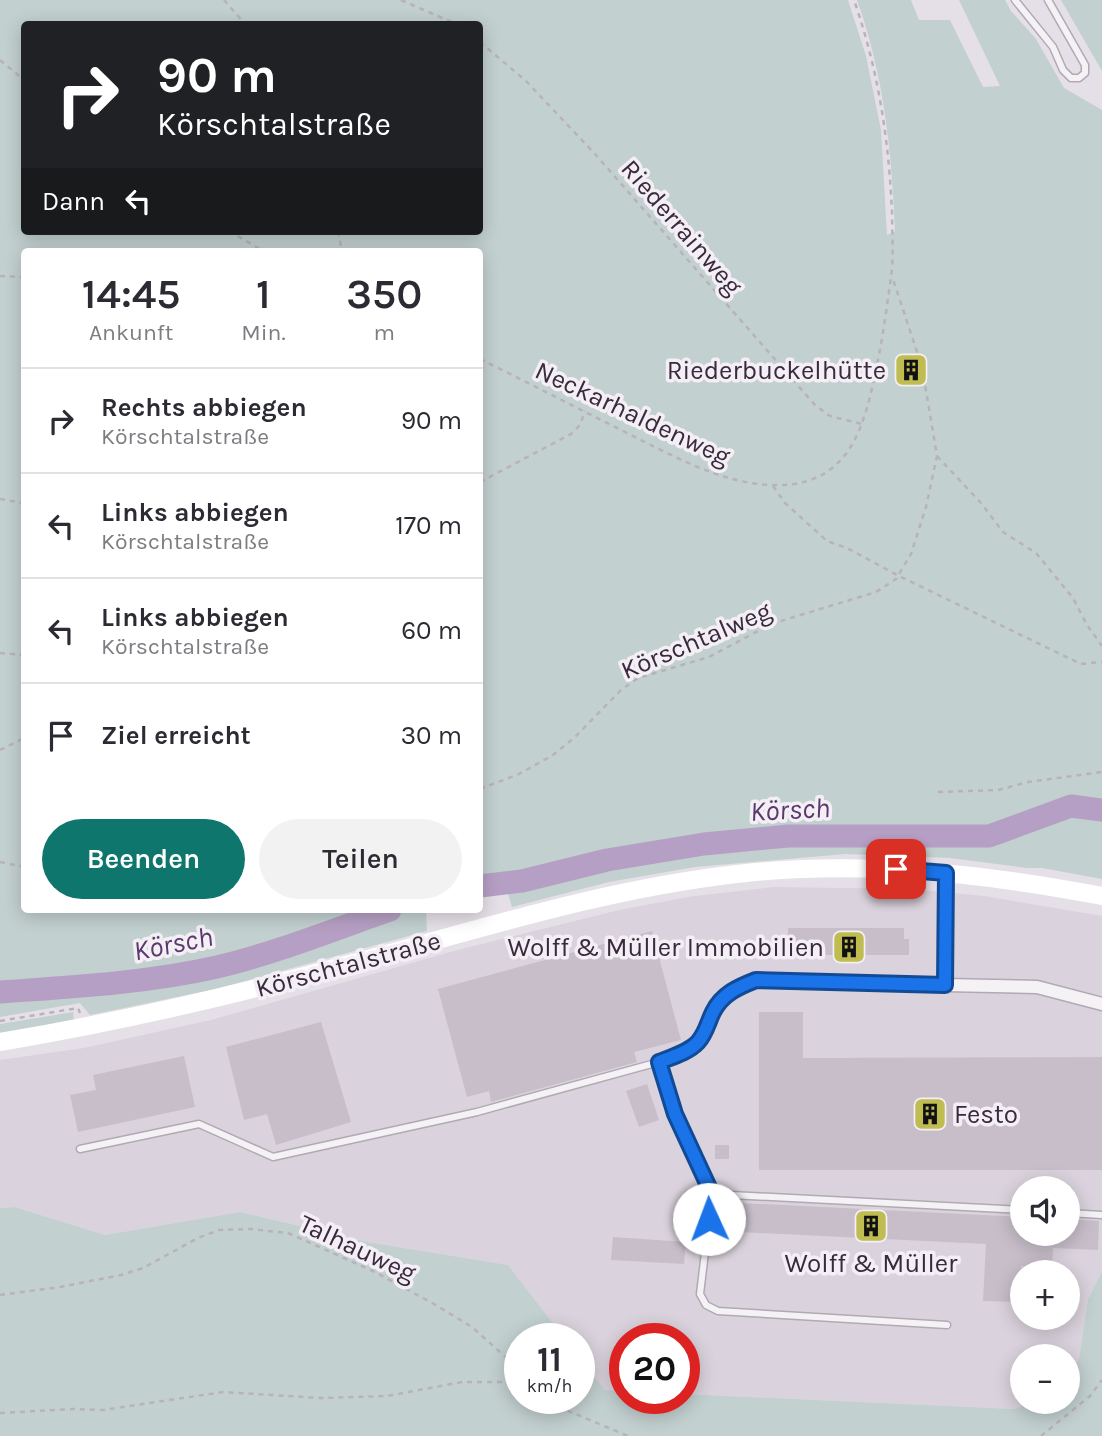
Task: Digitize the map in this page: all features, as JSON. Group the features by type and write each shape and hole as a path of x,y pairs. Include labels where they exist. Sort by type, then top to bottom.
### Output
{"main road":[{"name":"Körschtalstraße","path":"0,1042 84,1028 236,994 624,891 738,874 786,870 884,869 1013,881 1102,896"}],"street":[{"path":"945,985 946,873"},
{"path":"659,1062 696,1044 707,1029 713,1010 731,990 756,980 1037,987 1102,1004"}],"lane":[{"path":"1015,0 1053,47 1065,74 1071,78 1079,78 1085,73 1085,65 1048,0"},
{"path":"80,1149 199,1124 273,1157 477,1112 659,1062 675,1114 712,1194 700,1294 706,1306 718,1311 947,1325"},
{"path":"712,1194 1010,1209"},
{"path":"1080,1214 1102,1215"}],"path":[{"path":"224,0 243,21"},
{"path":"401,0 449,21"},
{"name":"Neckarhaldenweg","path":"483,360 698,467 742,481 772,485 802,482 827,471 849,450 862,424 880,347 892,276 891,194 885,130 876,74 854,0"},
{"name":"Riederrainweg","path":"483,44 521,76 586,145 815,405 830,416 862,424"},
{"path":"0,60 21,78"},
{"path":"236,235 258,248"},
{"path":"0,276 21,277"},
{"path":"892,276 922,367 937,456 919,530 911,554 899,576"},
{"path":"483,480 571,434 580,425 585,411"},
{"path":"937,456 981,503 1003,532 1032,550 1070,593 1102,646"},
{"path":"772,485 785,503 825,540 847,548 1081,664 1102,662"},
{"path":"0,499 21,502"},
{"name":"Körschtalweg","path":"483,788 511,778 552,755 575,737 621,690 638,678 701,660 771,624 876,592 890,585 899,576"},
{"path":"0,653 21,655"},
{"path":"0,750 21,740"},
{"path":"938,792 993,791 1028,782 1102,772"},
{"path":"0,862 21,866"},
{"path":"0,1021 78,1008 84,1028"},
{"name":"Talhauweg","path":"0,1295 121,1275 143,1268 198,1238 219,1230 250,1229 288,1233 375,1272 443,1310 472,1327 504,1356"},
{"path":"1041,1436 1090,1396 1102,1380"},
{"path":"0,1413 103,1410 223,1392 321,1398 387,1396 462,1382 504,1382"},
{"path":"576,1414 628,1436"}],"shaded area":[{"path":"0,0 848,0 866,56 881,130 887,235 895,232 889,144 874,57 857,0 911,0 919,20 950,20 983,87 1000,86 959,0 1005,0 1011,11 1036,39 1064,88 1102,110 1102,879 1042,868 950,858 845,854 695,867 609,882 512,907 506,887 483,892 483,248 21,248 21,913 426,913 427,931 216,989 90,1015 80,1003 0,1017"},
{"path":"1061,0 1102,0 1102,71"},
{"path":"774,887 911,889 984,896 1102,916 1102,1271 1088,1299 1080,1352 1080,1344 1010,1344 1010,1409 700,1395 700,1323 609,1323 609,1390 605,1390 595,1377 595,1323 553,1323 508,1265 367,1242 240,1212 105,1235 16,1207 0,1208 0,1060 84,1048 211,1020 454,951 619,910 694,896"},
{"path":"73,1012 74,1022 0,1035 0,1024"},
{"path":"15,1207 105,1235 240,1212 367,1242 508,1265 553,1323 504,1323 504,1414 595,1414 595,1377 605,1390 609,1390 609,1414 700,1414 700,1395 1010,1409 1010,1414 1080,1414 1080,1352 1088,1299 1102,1271 1102,1436 0,1436 0,1208"}],"building":[{"name":"Wolff & Müller Immobilien","path":"788,928 904,928 904,939 909,939 909,955 788,955"},
{"path":"652,931 681,1040 634,1052 637,1062 491,1102 489,1091 467,1097 438,989"},
{"name":"Festo","path":"759,1012 803,1012 803,1058 1102,1057 1102,1170 759,1170"},
{"path":"321,1022 351,1122 276,1145 267,1114 244,1120 226,1047"},
{"path":"184,1056 195,1107 78,1132 70,1095 96,1090 93,1075"},
{"path":"647,1084 659,1120 639,1127 626,1091"},
{"path":"715,1145 729,1145 729,1159 715,1159"},
{"name":"Wolff & Müller","path":"721,1202 1010,1216 1010,1246 1080,1246 1080,1220 1099,1221 1098,1250 1053,1248 1052,1260 1010,1260 1010,1302 983,1301 986,1244 720,1231"},
{"path":"613,1237 686,1242 684,1264 611,1260"}],"waterway":[{"name":"Körsch","path":"483,886 522,881 607,860 704,844 788,836 989,836 1071,806 1102,810"},
{"name":"Körsch","path":"0,992 136,981 217,967 283,948 382,913"}],"place":[{"name":"Riederbuckelhütte","path":"911,370"},
{"name":"Wolff & Müller Immobilien","path":"849,947"},
{"name":"Festo","path":"930,1114"},
{"name":"Wolff & Müller","path":"871,1226"}],"route":[{"path":"709,1219 712,1194 675,1114 659,1062 696,1044 707,1029 713,1010 731,990 756,980 945,985 946,873 896,869"}]}
